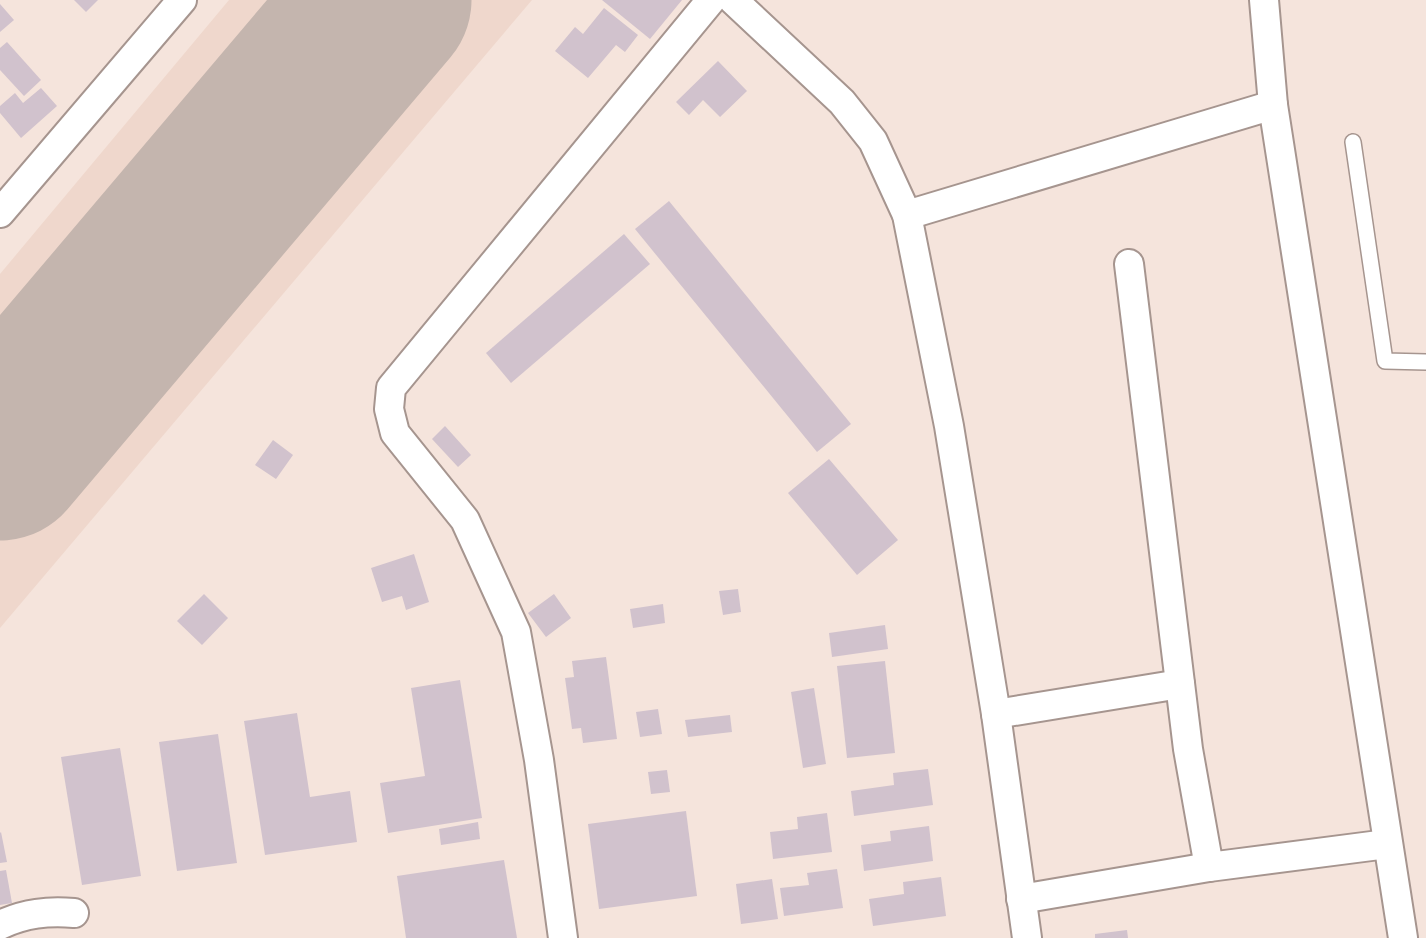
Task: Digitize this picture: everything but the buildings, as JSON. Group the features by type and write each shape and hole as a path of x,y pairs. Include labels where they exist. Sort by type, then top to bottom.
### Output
{"street":[{"path":"0,213 182,0"},
{"path":"563,938 540,760 516,632 465,520 395,433 389,409 391,388 711,0"},
{"path":"733,0 842,102 873,141 907,215 949,426 996,714 1027,938"},
{"path":"1264,0 1273,105 1403,938"},
{"path":"907,215 1273,105"},
{"path":"1129,264 1188,749 1209,867"},
{"path":"996,714 1180,684"},
{"path":"1021,898 1209,867 1387,844"},
{"path":"0,925 16,917 46,911 75,913"}],"lane":[{"path":"1353,142 1384,361 1426,362"}],"shaded area":[{"path":"229,0 532,0 0,628 0,274"}],"runway":[{"path":"0,452 383,0"}]}
